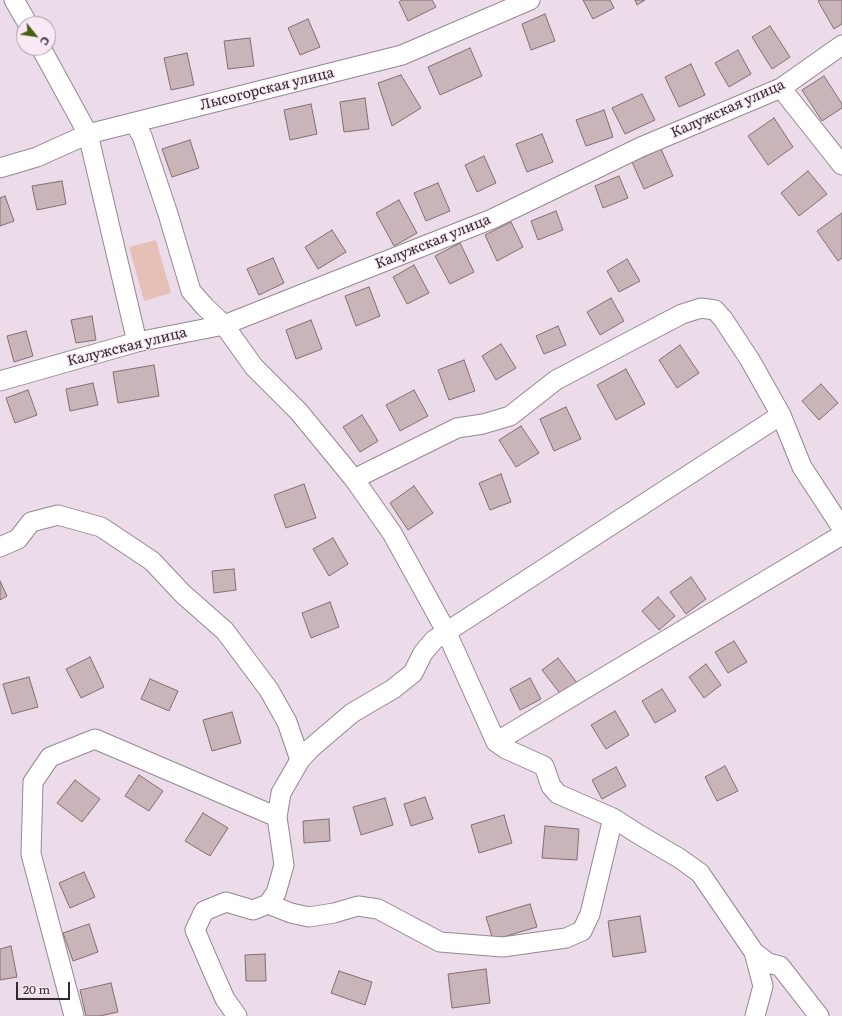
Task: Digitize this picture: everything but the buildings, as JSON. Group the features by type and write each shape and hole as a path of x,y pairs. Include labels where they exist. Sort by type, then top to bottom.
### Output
{"street":[{"path":"14,0 23,16"},
{"name":"Лысогорская улица","path":"0,168 37,157 88,134 402,55 530,0"},
{"name":"Калужская улица","path":"0,381 137,342 224,324 492,218 642,147 781,88 842,45"},
{"path":"45,56 88,134 137,342"},
{"path":"781,88 842,165"},
{"path":"134,123 142,136 168,214 191,292 224,324 254,367 299,412 354,480 392,533 446,631 496,742 506,749 544,766 551,786 558,794 613,818 679,858 700,873 754,952 768,963 780,966 818,1016"},
{"path":"354,480 457,428 483,424 510,416 556,380 682,314 701,308 716,310 724,319 750,360 781,415 802,467 842,528"},
{"path":"237,1016 225,999 195,930 204,910 226,902 253,910 268,904 276,892 284,864 277,817 281,793 300,760 352,713 393,689 413,673 427,648 434,640 446,631 781,415"},
{"path":"0,547 18,539 31,522 58,515 101,527 152,561 183,594 225,630 265,684 288,722 300,760"},
{"path":"496,742 842,536"},
{"path":"74,1016 32,854 33,782 50,757 95,739 277,817"},
{"path":"268,904 291,913 309,917 358,906 378,909 440,942 503,947 566,938 582,931 590,914 613,818"},
{"path":"754,952 763,986 755,1016"}],"shaded area":[{"path":"156,240 171,293 144,301 129,247"}]}
